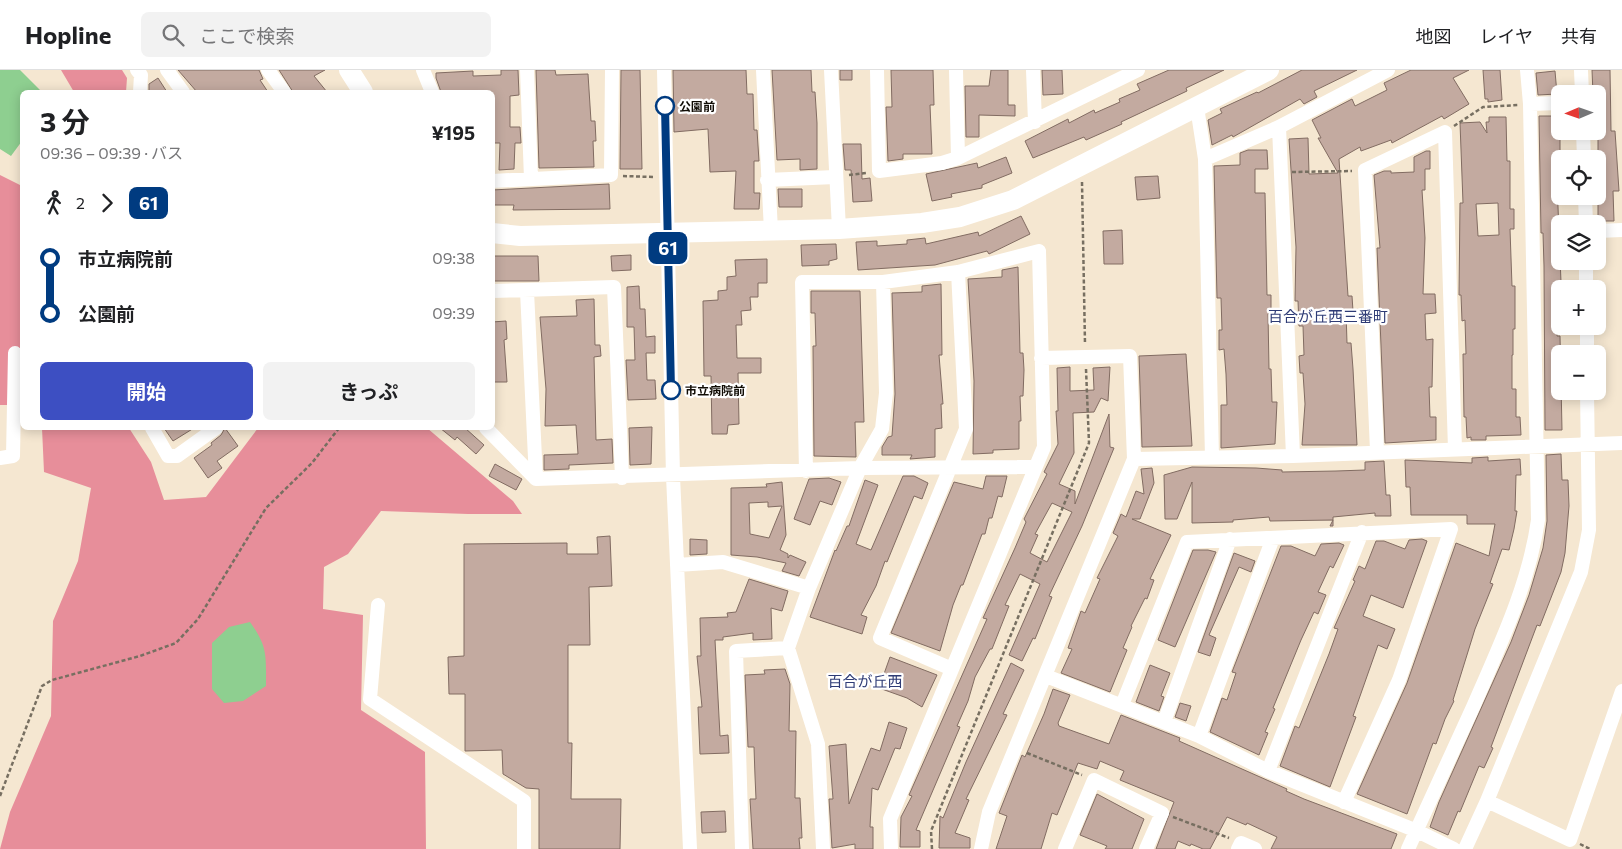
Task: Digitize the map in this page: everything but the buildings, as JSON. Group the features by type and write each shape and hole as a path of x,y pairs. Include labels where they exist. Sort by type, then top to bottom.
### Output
{"street":[{"path":"167,70 182,90"},
{"path":"268,70 283,90"},
{"path":"349,70 363,90"},
{"path":"423,70 431,90"},
{"path":"527,70 531,179"},
{"path":"495,181 613,175 612,70"},
{"path":"664,70 662,178 668,232 673,476 690,849"},
{"path":"763,70 771,232"},
{"path":"831,70 839,229"},
{"path":"877,70 879,171 942,163 958,158 1035,122 1124,74 1138,70"},
{"path":"956,70 958,158"},
{"path":"1033,70 1035,122"},
{"path":"495,233 520,236 668,232 771,232 922,223 960,217 1013,200 1270,70"},
{"path":"1205,159 1279,127 1388,70"},
{"path":"1408,849 1495,657 1518,599 1534,544 1538,520 1530,104 1526,70"},
{"path":"1581,70 1582,85"},
{"path":"140,90 142,72"},
{"path":"1530,104 1551,103"},
{"path":"1198,106 1205,159 1212,457"},
{"path":"1279,127 1293,456"},
{"path":"1377,451 1365,170 1445,132 1455,449"},
{"path":"767,180 835,177"},
{"path":"1606,231 1622,230"},
{"path":"806,471 802,282 883,282 958,272 1039,251 1044,447 1034,467 890,819 891,849"},
{"path":"952,669 880,638 948,468 966,429 958,272"},
{"path":"823,849 818,744 788,648 809,588 860,468 882,429 886,393 883,282"},
{"path":"495,291 614,287 622,478"},
{"path":"527,291 536,480"},
{"path":"0,458 13,456 15,353"},
{"path":"980,849 989,812 1134,459 1130,356 1041,358"},
{"path":"1464,849 1487,801 1581,572 1589,530 1587,400"},
{"path":"153,430 168,456 177,456 213,430"},
{"path":"488,430 536,480 860,468 1034,467"},
{"path":"1134,459 1293,456 1377,451 1622,443"},
{"path":"1122,705 1187,542 1451,529 1399,680 1344,802"},
{"path":"1268,771 1362,532"},
{"path":"1198,736 1273,538"},
{"path":"1164,722 1230,539"},
{"path":"677,565 723,562 809,588"},
{"path":"378,605 370,699 524,801 524,849"},
{"path":"742,849 736,651 788,648"},
{"path":"1046,676 1198,736 1268,771 1417,830 1454,849"},
{"path":"1487,801 1570,840 1622,691"},
{"path":"1065,849 1094,780 1162,812 1146,849"},
{"path":"1239,846 1255,849"}],"path":[{"path":"1445,132 1483,106 1530,104"},
{"path":"932,849 931,831 1090,442 1086,357 1082,165"},
{"path":"1281,172 1365,170"},
{"path":"835,177 879,171"},
{"path":"613,175 662,178"},
{"path":"0,796 42,686 52,680 140,656 176,643 198,619 266,508 312,462 337,430"},
{"path":"1016,749 1094,780"},
{"path":"1162,812 1239,846"}],"shaded area":[{"path":"0,70 20,70 40,90 20,90 20,144 11,156 0,149"},
{"path":"61,70 122,70 127,78 126,90 73,90"},
{"path":"0,175 20,185 20,405 0,405"},
{"path":"42,430 130,430 151,462 164,500 206,497 256,430 429,430 513,501 522,514 381,511 348,554 324,567 323,609 363,615 361,710 425,752 426,849 0,849 10,812 51,716 53,621 78,561 91,488 44,472"},
{"path":"250,622 260,638 265,652 266,686 243,701 224,703 212,689 212,643 229,627"}],"bus line":[{"name":"61","path":"665,106 671,390"}],"place":[{"name":"公園前","path":"665,106"},
{"name":"市立病院前","path":"671,390"}],"district":[{"name":"百合が丘西三番町","path":"1328,316"},
{"name":"百合が丘西","path":"865,681"}]}
